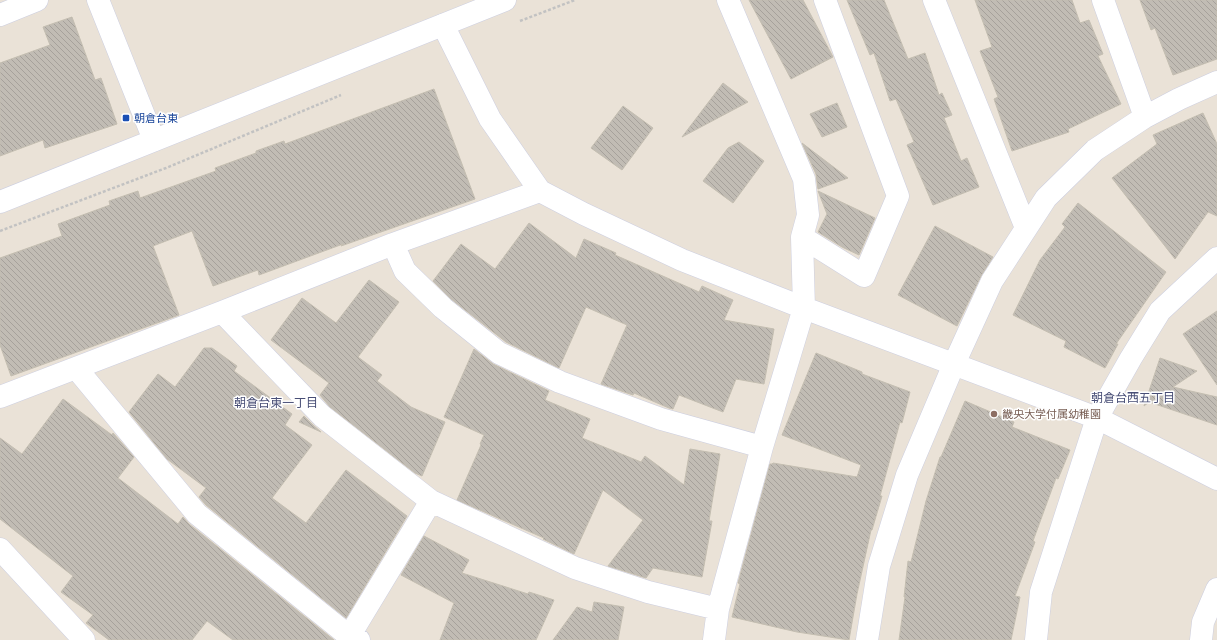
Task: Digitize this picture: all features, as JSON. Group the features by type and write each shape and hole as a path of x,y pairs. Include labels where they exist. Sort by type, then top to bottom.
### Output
{"street":[{"path":"0,15 38,0"},
{"path":"98,0 154,140"},
{"path":"0,202 505,0"},
{"path":"714,640 718,609 762,447 804,308 802,237 808,215 804,179 728,0"},
{"path":"802,237 864,276 898,196 825,0"},
{"path":"934,0 1026,228"},
{"path":"1103,0 1145,117"},
{"path":"442,25 490,119 540,191 584,214 682,260 804,308 1097,418 1217,479"},
{"path":"867,640 879,566 904,482 954,364 992,281 1046,198 1095,150 1145,117 1179,98 1217,82"},
{"path":"0,397 222,312 393,244 540,191"},
{"path":"393,244 405,271 443,308 499,353 560,382 661,419 762,447"},
{"path":"1036,640 1041,592 1097,418 1160,311 1217,258"},
{"path":"222,312 322,416 432,501 575,568 648,592 718,609"},
{"path":"76,368 197,514 352,638 432,501"},
{"path":"0,549 84,640"},
{"path":"1201,640 1203,622 1217,589"}],"path":[{"path":"518,22 575,0"},
{"path":"0,231 166,168 343,94"}],"building":[{"path":"749,0 803,0 833,57 791,79"},
{"path":"847,0 884,0 908,59 925,53 939,95 942,93 952,115 944,118 961,161 967,158 979,187 933,205 907,145 914,142 896,99 890,101 874,53 870,55"},
{"path":"975,0 1072,0 1080,23 1089,20 1103,54 1098,56 1121,104 1068,129 1069,132 1012,151 994,99 998,97 980,51 992,47"},
{"path":"1140,0 1217,0 1217,59 1173,75 1155,28 1151,30"},
{"path":"72,17 95,80 101,78 117,124 45,148 43,140 0,156 0,63 50,45 43,27"},
{"path":"723,83 748,102 682,137"},
{"path":"434,89 475,199 341,246 343,244 259,275 258,270 213,286 192,231 153,246 179,315 11,376 0,345 0,258 62,236 58,224 110,205 109,201 138,191 140,198 216,171 215,168 256,153 256,151 284,141 285,144"},
{"path":"837,103 847,127 822,137 810,114"},
{"path":"623,106 653,128 622,170 591,148"},
{"path":"1203,113 1217,144 1217,216 1208,212 1175,259 1112,178 1157,144 1153,135"},
{"path":"739,142 764,161 733,203 703,181 728,148"},
{"path":"802,143 848,178 818,189 816,174"},
{"path":"818,191 875,218 859,255 842,247 818,232 827,214"},
{"path":"1078,203 1166,272 1116,344 1118,344 1105,368 1064,347 1066,341 1013,315 1040,260 1065,227 1062,224"},
{"path":"529,223 576,258 584,239 616,253 615,255 699,292 702,286 733,300 724,320 774,329 764,384 736,379 723,412 679,395 673,409 669,408 634,393 633,395 601,384 627,325 586,307 559,368 506,342 451,299 433,281 461,244 495,269"},
{"path":"935,226 993,257 981,276 957,326 898,295"},
{"path":"369,280 399,302 358,357 382,375 377,381 411,407 445,422 422,476 415,473 330,407 320,395 329,383 271,340 302,298 336,323"},
{"path":"1217,311 1217,385 1183,334"},
{"path":"204,348 212,348 237,366 234,371 292,414 285,425 312,445 272,498 306,523 346,470 407,516 346,618 206,505 199,497 206,488 167,459 129,412 158,374 175,387"},
{"path":"474,349 493,364 549,391 545,400 590,419 582,438 641,462 645,456 684,485 690,449 720,454 709,521 712,521 702,577 653,568 646,578 608,566 643,520 603,490 574,554 543,539 544,538 457,500 484,435 444,417"},
{"path":"816,353 862,372 862,374 910,392 902,423 900,422 880,496 882,496 871,530 849,640 797,632 732,617 740,584 738,583 770,464 773,463 857,477 861,465 782,435"},
{"path":"1160,358 1197,371 1173,387 1217,397 1217,425 1149,402 1144,406"},
{"path":"63,399 112,435 113,433 134,457 118,478 178,524 183,517 189,524 334,640 233,640 207,621 192,640 109,640 86,623 93,615 61,592 73,576 0,519 0,438 22,454"},
{"path":"965,401 1014,422 1012,427 1070,450 1058,479 1056,478 1015,596 1020,597 1011,640 899,640 908,561 911,562 926,501 940,457"},
{"path":"304,416 313,425 321,432 299,422"},
{"path":"424,536 469,560 462,573 528,594 529,592 554,600 536,640 440,640 454,603 401,575"},
{"path":"594,602 624,607 618,640 553,640 577,607 592,612"}],"place":[{"name":"朝倉台東","path":"126,118"},
{"name":"畿央大学付属幼稚園","path":"994,414"}],"district":[{"name":"朝倉台西五丁目","path":"1133,398"},
{"name":"朝倉台東一丁目","path":"276,403"}]}
